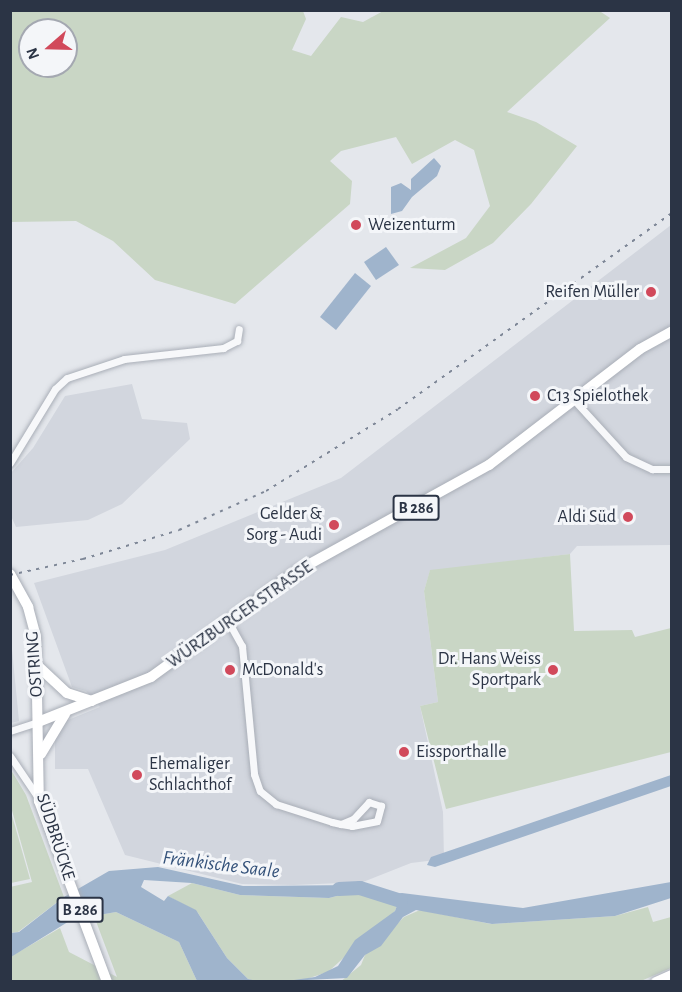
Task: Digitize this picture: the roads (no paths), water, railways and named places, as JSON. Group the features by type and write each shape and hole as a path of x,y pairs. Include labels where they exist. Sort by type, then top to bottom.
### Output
{"main road":[{"name":"WÜRZBURGER STRASSE","path":"38,722 152,678 297,572 484,468 640,349 672,331"},
{"name":"OSTRING","path":"10,574 28,607 39,667 38,722"},
{"path":"39,667 67,693 94,701"},
{"path":"38,760 52,730 67,711"},
{"name":"SÜDBRÜCKE","path":"38,722 39,801 107,981"},
{"path":"656,981 672,975"}],"street":[{"path":"10,463 55,389 68,378 124,359 223,348 237,340 239,329"},
{"path":"574,400 626,457 652,469 672,469"},
{"path":"228,621 242,646 254,774 260,791 276,804 341,824 358,826 377,821 381,806 369,802 353,819 341,824"},
{"path":"10,731 38,722"},
{"path":"10,756 39,801"}],"water":[{"path":"434,158 441,166 437,176 412,197 402,211 391,214 391,187 401,183 411,190 411,179"},
{"path":"386,247 399,265 376,280 364,262"},
{"path":"355,273 371,286 336,330 320,317"},
{"path":"671,775 671,786 435,867 427,865 431,857"},
{"path":"158,867 243,886 356,885 356,891 329,898 240,895 192,883 144,880 141,887 164,901 168,896 196,910 227,958 248,979 257,981 197,981 179,942 116,912 71,920 11,957 11,933 19,932 64,897 109,871"},
{"path":"671,882 671,898 615,916 492,924 416,910 403,917 381,946 365,955 347,978 287,981 315,977 338,966 355,940 395,911 398,903 386,895 402,893 523,908"}],"waterway":[{"name":"Fränkische Saale","path":"339,889 360,888 401,901"}],"railway":[{"path":"10,575 83,559 179,530 266,491 398,409 672,213"}],"place":[{"name":"Weizenturm","path":"356,225"},
{"name":"Reifen Müller","path":"651,292"},
{"name":"C13 Spielothek","path":"535,396"},
{"name":"Aldi Süd","path":"628,517"},
{"name":"Gelder & Sorg - Audi","path":"334,525"},
{"name":"McDonald's","path":"230,670"},
{"name":"Dr. Hans Weiss Sportpark","path":"553,670"},
{"name":"Eissporthalle","path":"404,752"},
{"name":"Ehemaliger Schlachthof","path":"137,775"}]}
